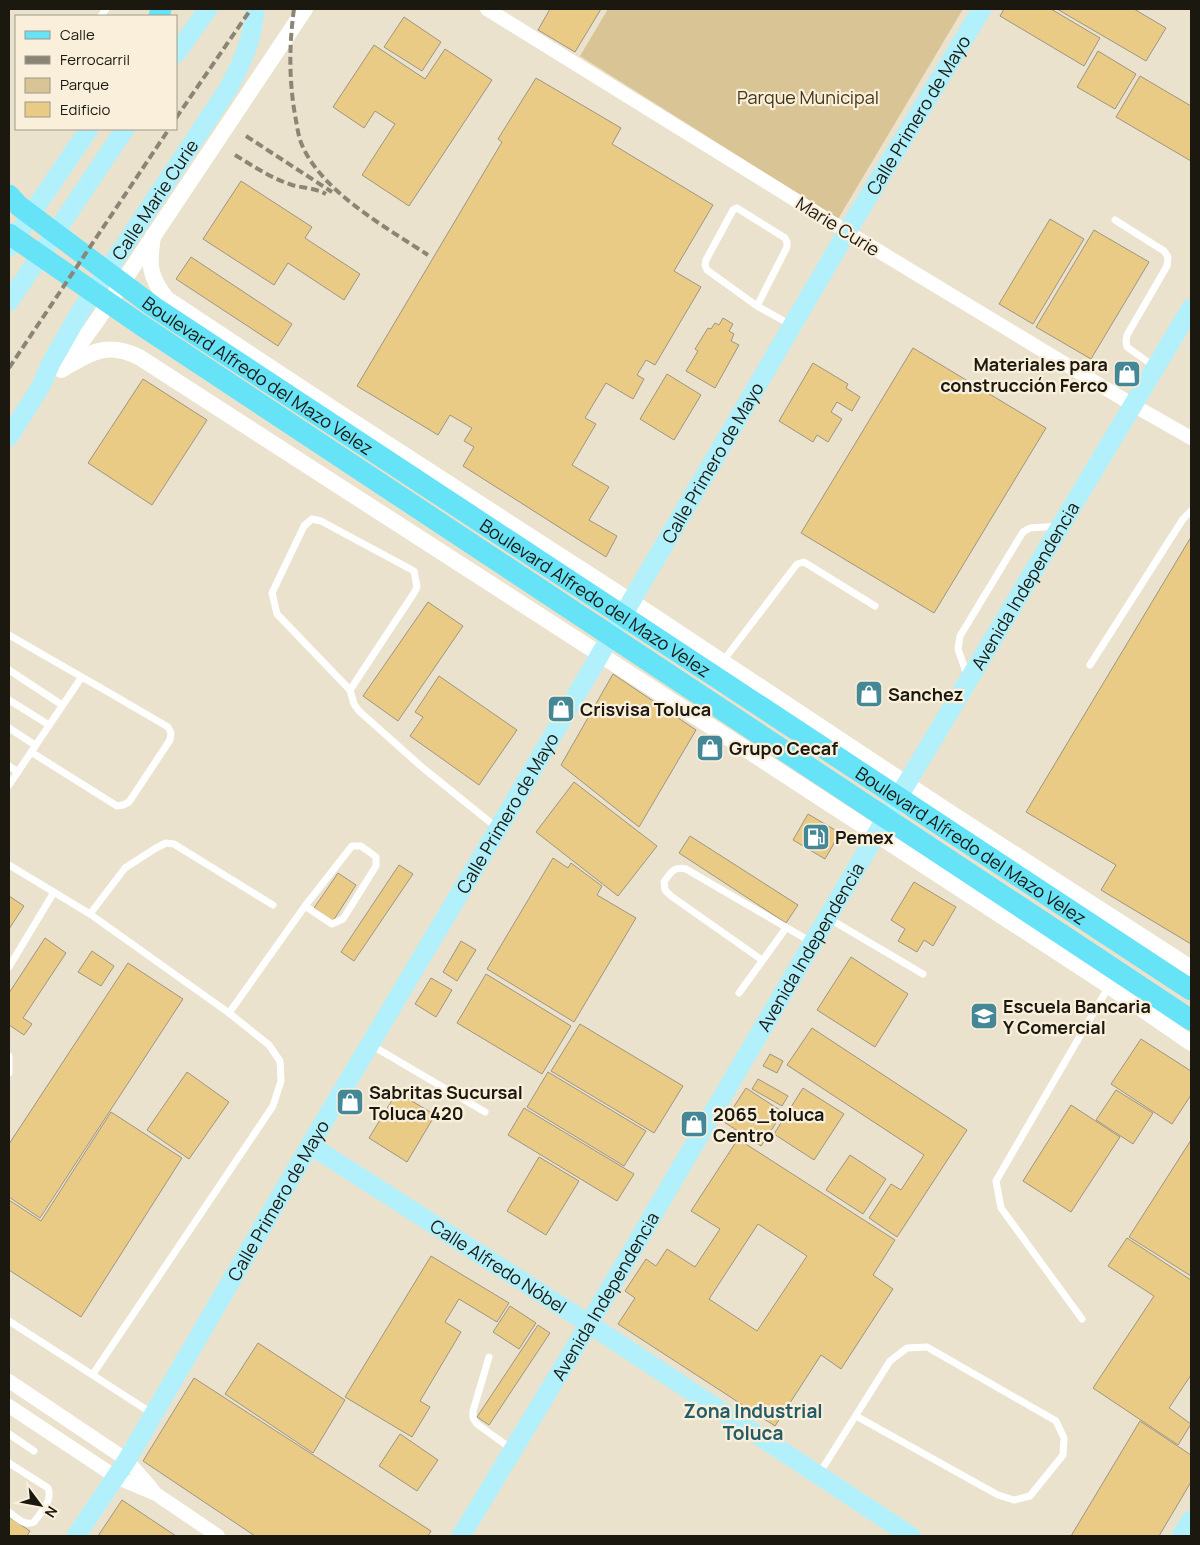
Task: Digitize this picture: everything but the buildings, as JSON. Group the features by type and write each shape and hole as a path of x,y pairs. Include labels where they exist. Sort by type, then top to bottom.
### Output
{"main road":[{"path":"178,51 208,9"},
{"name":"Calle Marie Curie","path":"9,437 41,386 50,363 80,312 228,88 250,42 255,9"},
{"name":"Calle Primero de Mayo","path":"76,1536 127,1460 369,1044 605,648 792,326 982,9"},
{"path":"9,248 88,130"},
{"path":"9,302 125,130"},
{"name":"Boulevard Alfredo del Mazo Velez","path":"9,195 19,206 154,307 1191,990"},
{"name":"Boulevard Alfredo del Mazo Velez","path":"9,234 149,331 1191,1020"},
{"name":"Avenida Independencia","path":"461,1536 589,1324 878,831 1191,308"},
{"name":"Calle Alfredo Nóbel","path":"310,1145 589,1324 911,1536"},
{"path":"1181,1536 1191,1520"}],"street":[{"path":"61,370 96,322 305,9"},
{"name":"Marie Curie","path":"487,9 848,232 1132,405 1191,438"},
{"name":"Boulevard Alfredo del Mazo Velez","path":"152,236 151,273 158,288 167,299 629,607 652,615 906,786 1191,968"},
{"path":"41,386 61,370 82,357 103,350 122,350 139,357 605,648 1191,1043"},
{"path":"9,1382 127,1460 156,1494"},
{"path":"9,1406 116,1477 156,1494 218,1536"}],"lane":[{"path":"757,306 787,247 787,242 785,238 736,208 733,210 706,260 707,270 757,306 792,326"},
{"path":"1115,220 1164,250 1168,257 1166,266 1127,335 1126,341 1128,347 1155,367"},
{"path":"1090,665 1183,519 1191,511"},
{"path":"350,690 414,593 417,587 417,580 414,571 321,521 312,520 304,526 272,593 277,614 350,690 354,704 359,711 423,768 498,829"},
{"path":"969,680 958,649 960,636 1023,532 1030,528 1060,526"},
{"path":"723,662 797,564 804,562 875,606"},
{"path":"9,635 168,727 171,733 170,740 129,802 117,806 31,752"},
{"path":"9,670 62,705"},
{"path":"9,785 81,678"},
{"path":"9,700 48,725"},
{"path":"9,728 35,745"},
{"path":"9,766 18,772"},
{"path":"90,914 125,868 166,843 174,844 273,905"},
{"path":"229,1013 305,906 352,846 361,846 376,857 376,866 343,919 338,923 332,924 305,906"},
{"path":"9,865 90,914 229,1013 268,1045 280,1061 281,1081 273,1106 93,1374"},
{"path":"762,960 665,890 664,882 673,869 679,867 686,869 813,943"},
{"path":"9,967 54,892"},
{"path":"828,918 923,974"},
{"path":"739,993 786,928"},
{"path":"1082,1319 1001,1208 996,1181 1109,986"},
{"path":"369,1044 485,1112"},
{"path":"9,1056 9,1073"},
{"path":"9,1321 153,1414"},
{"path":"818,1475 890,1361 907,1348 927,1347 1056,1421 1064,1438 1063,1455 1030,1496 1014,1500 998,1495 856,1416"},
{"path":"489,1357 473,1410 473,1418 477,1424 513,1450"},
{"path":"9,1434 34,1451"},
{"path":"9,1463 48,1488 50,1499 34,1522 30,1524 25,1523 9,1512"}],"green space":[{"name":"Parque Municipal","path":"608,9 963,9 838,219 580,56"}],"railway":[{"path":"178,115 251,9"},
{"path":"294,9 291,36 293,102 302,145 311,162 324,178 357,208 428,255"},
{"path":"9,368 168,130"},
{"path":"246,136 332,192"},
{"path":"235,155 262,172 284,182 318,190 326,194"}],"place":[{"name":"Materiales para construcción Ferco","path":"1127,374"},
{"name":"Sanchez","path":"869,694"},
{"name":"Crisvisa Toluca","path":"561,709"},
{"name":"Grupo Cecaf","path":"710,748"},
{"name":"Pemex","path":"816,837"},
{"name":"Escuela Bancaria Y Comercial","path":"984,1016"},
{"name":"Sabritas Sucursal Toluca 420","path":"350,1102"},
{"name":"2065_toluca Centro","path":"694,1124"}],"district":[{"name":"Zona Industrial Toluca","path":"753,1422"}]}
